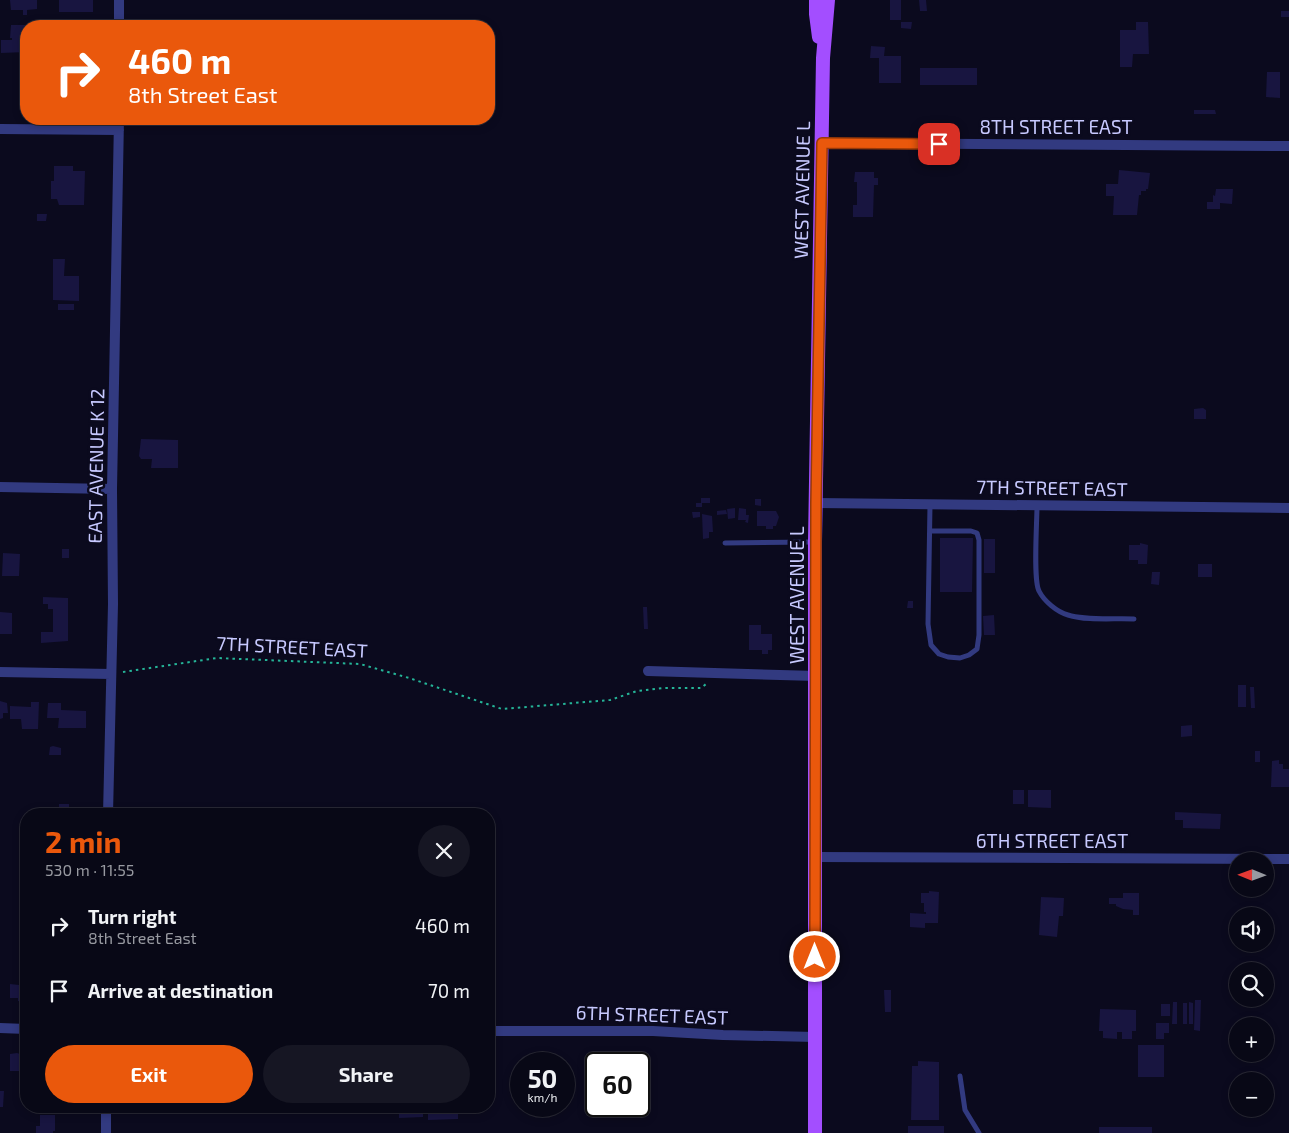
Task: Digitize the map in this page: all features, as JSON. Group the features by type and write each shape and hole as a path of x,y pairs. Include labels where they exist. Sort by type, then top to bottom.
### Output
{"main road":[{"name":"WEST AVENUE L","path":"816,0 822,58"},
{"name":"WEST AVENUE L","path":"815,1133 815,542 822,58 828,0"}],"street":[{"path":"119,0 119,20"},
{"name":"EAST AVENUE K 12","path":"108,808 113,604 112,489 119,125"},
{"path":"0,129 119,130"},
{"name":"8TH STREET EAST","path":"822,143 1289,146"},
{"path":"0,487 112,489"},
{"name":"7TH STREET EAST","path":"816,503 1289,508"},
{"path":"0,672 111,674"},
{"path":"648,672 816,676"},
{"name":"6TH STREET EAST","path":"815,857 1289,859"},
{"path":"0,1028 20,1029"},
{"name":"6TH STREET EAST","path":"495,1030 653,1030 723,1035 815,1037"},
{"path":"106,1113 106,1133"}],"lane":[{"path":"930,505 928,624 931,645 939,654 960,658 970,655 977,649 979,635 979,540 977,533 970,531 930,531"},
{"path":"1037,506 1036,569 1038,590 1048,604 1067,615 1091,618 1134,619"},
{"path":"725,543 815,542"},
{"path":"960,1076 965,1110 978,1133"}],"path":[{"name":"7TH STREET EAST","path":"111,674 217,658 360,664 502,709 610,700 637,691 664,688 701,688 720,673"}],"building":[{"path":"10,0 37,0 37,9 27,10 27,15 23,15 23,10 11,10"},
{"path":"59,0 93,0 93,12 59,12"},
{"path":"890,0 901,0 901,20 890,20"},
{"path":"919,0 926,0 927,11 920,11"},
{"path":"1281,11 1289,11 1289,17 1281,17"},
{"path":"901,22 912,22 911,29 901,28"},
{"path":"1136,22 1148,22 1149,54 1133,54 1132,67 1120,67 1120,30 1136,30"},
{"path":"11,25 20,25 20,52 1,53 1,40 12,40 10,38"},
{"path":"871,46 885,47 884,56 901,56 901,83 879,83 879,58 870,58"},
{"path":"920,68 977,68 977,85 920,85"},
{"path":"1267,72 1280,72 1280,98 1266,97"},
{"path":"1194,110 1215,110 1216,114 1194,114"},
{"path":"54,166 73,166 73,171 85,171 84,205 59,205 57,199 51,199 51,181 54,181"},
{"path":"1119,170 1150,173 1148,189 1141,191 1141,195 1139,195 1137,215 1113,215 1114,196 1106,196 1106,184 1118,184"},
{"path":"855,172 874,172 874,178 878,178 878,185 874,185 873,217 853,217 853,205 857,205 857,182 854,182"},
{"path":"1216,189 1233,189 1232,204 1220,203 1220,209 1207,209 1207,202 1213,202 1213,195 1215,196"},
{"path":"37,214 47,214 46,221 37,221"},
{"path":"53,259 65,259 64,276 79,276 79,301 53,300"},
{"path":"58,304 74,304 74,310 58,310"},
{"path":"1203,408 1206,410 1206,419 1194,419 1194,409"},
{"path":"141,439 178,440 178,468 151,468 152,459 141,459 139,456"},
{"path":"701,498 710,498 710,503 701,503"},
{"path":"755,499 761,499 761,506 755,505"},
{"path":"696,503 702,503 702,507 696,507"},
{"path":"735,508 735,518 728,519 727,509"},
{"path":"739,508 746,509 746,515 749,515 748,523 745,522 746,520 738,520"},
{"path":"726,510 727,514 717,515 717,511"},
{"path":"757,511 776,511 779,517 776,526 773,526 773,529 766,529 766,526 757,526"},
{"path":"692,512 700,512 700,517 693,518"},
{"path":"702,514 712,516 713,532 709,532 709,538 703,539"},
{"path":"940,538 973,538 972,592 940,592"},
{"path":"984,539 995,539 995,573 984,573"},
{"path":"1140,543 1148,545 1147,564 1138,564 1138,560 1129,560 1129,545 1140,545"},
{"path":"62,549 69,549 69,558 62,558"},
{"path":"3,553 20,554 19,576 2,576"},
{"path":"1198,564 1212,564 1212,577 1198,577"},
{"path":"1152,572 1160,572 1159,585 1151,584"},
{"path":"43,597 68,598 68,641 41,643 41,632 53,632 53,609 48,609 48,604 43,604"},
{"path":"908,601 913,601 913,608 907,608"},
{"path":"643,607 647,607 648,629 644,629"},
{"path":"0,612 12,613 12,634 0,634"},
{"path":"994,615 995,635 984,635 983,616"},
{"path":"749,625 761,625 761,634 772,634 772,650 768,650 768,654 762,654 762,650 749,650"},
{"path":"1238,685 1246,685 1246,707 1238,707"},
{"path":"1250,687 1254,687 1255,708 1251,708"},
{"path":"0,701 7,703 8,713 3,713 3,718 0,719"},
{"path":"31,702 39,702 38,729 22,729 21,719 10,719 10,706 31,707"},
{"path":"48,703 61,703 61,710 86,711 86,728 58,728 59,718 47,718"},
{"path":"1192,725 1192,736 1181,737 1181,726"},
{"path":"50,747 61,748 61,755 49,755"},
{"path":"1255,751 1260,751 1260,762 1255,762"},
{"path":"1279,760 1279,764 1283,764 1283,769 1289,769 1289,787 1271,787 1272,761"},
{"path":"1013,790 1024,790 1024,804 1013,804"},
{"path":"1028,790 1051,790 1051,808 1028,807"},
{"path":"59,804 69,804 69,808 59,808"},
{"path":"1175,812 1221,814 1220,829 1183,828 1183,820 1175,820"},
{"path":"929,891 939,892 938,923 925,923 925,928 910,927 910,913 926,914 924,912 924,903 921,903 921,893 929,893"},
{"path":"1123,893 1139,893 1139,915 1133,915 1133,910 1123,909 1116,906 1116,904 1109,904 1109,898 1123,898"},
{"path":"1041,897 1064,898 1063,916 1059,916 1057,937 1039,935"},
{"path":"19,983 20,1001 18,1001 18,998 10,998 10,984 19,985"},
{"path":"884,990 891,990 891,1012 885,1012"},
{"path":"1195,1000 1201,1000 1200,1031 1194,1030"},
{"path":"1173,1002 1177,1002 1177,1024 1172,1024"},
{"path":"1189,1002 1193,1003 1193,1024 1189,1024"},
{"path":"1183,1003 1187,1003 1187,1024 1183,1024"},
{"path":"1161,1004 1170,1004 1170,1016 1161,1016"},
{"path":"1100,1009 1136,1010 1136,1031 1132,1031 1132,1039 1122,1039 1122,1032 1117,1032 1117,1039 1103,1038 1103,1031 1099,1031"},
{"path":"1156,1023 1169,1023 1169,1033 1164,1033 1164,1039 1156,1039"},
{"path":"1138,1045 1164,1045 1164,1077 1138,1077"},
{"path":"10,1054 20,1054 20,1071 10,1071"},
{"path":"918,1061 939,1062 939,1120 911,1120 912,1066 918,1066"},
{"path":"0,1091 4,1091 3,1107 0,1107"},
{"path":"399,1113 423,1113 423,1117 399,1118"},
{"path":"428,1113 458,1113 458,1119 428,1120"},
{"path":"40,1115 55,1115 55,1131 53,1133 36,1133 36,1126 40,1126"},
{"path":"908,1126 944,1126 944,1133 908,1133"},
{"path":"1099,1127 1152,1127 1152,1133 1099,1133"}],"route":[{"path":"815,957 816,503 822,143 939,144"}]}
